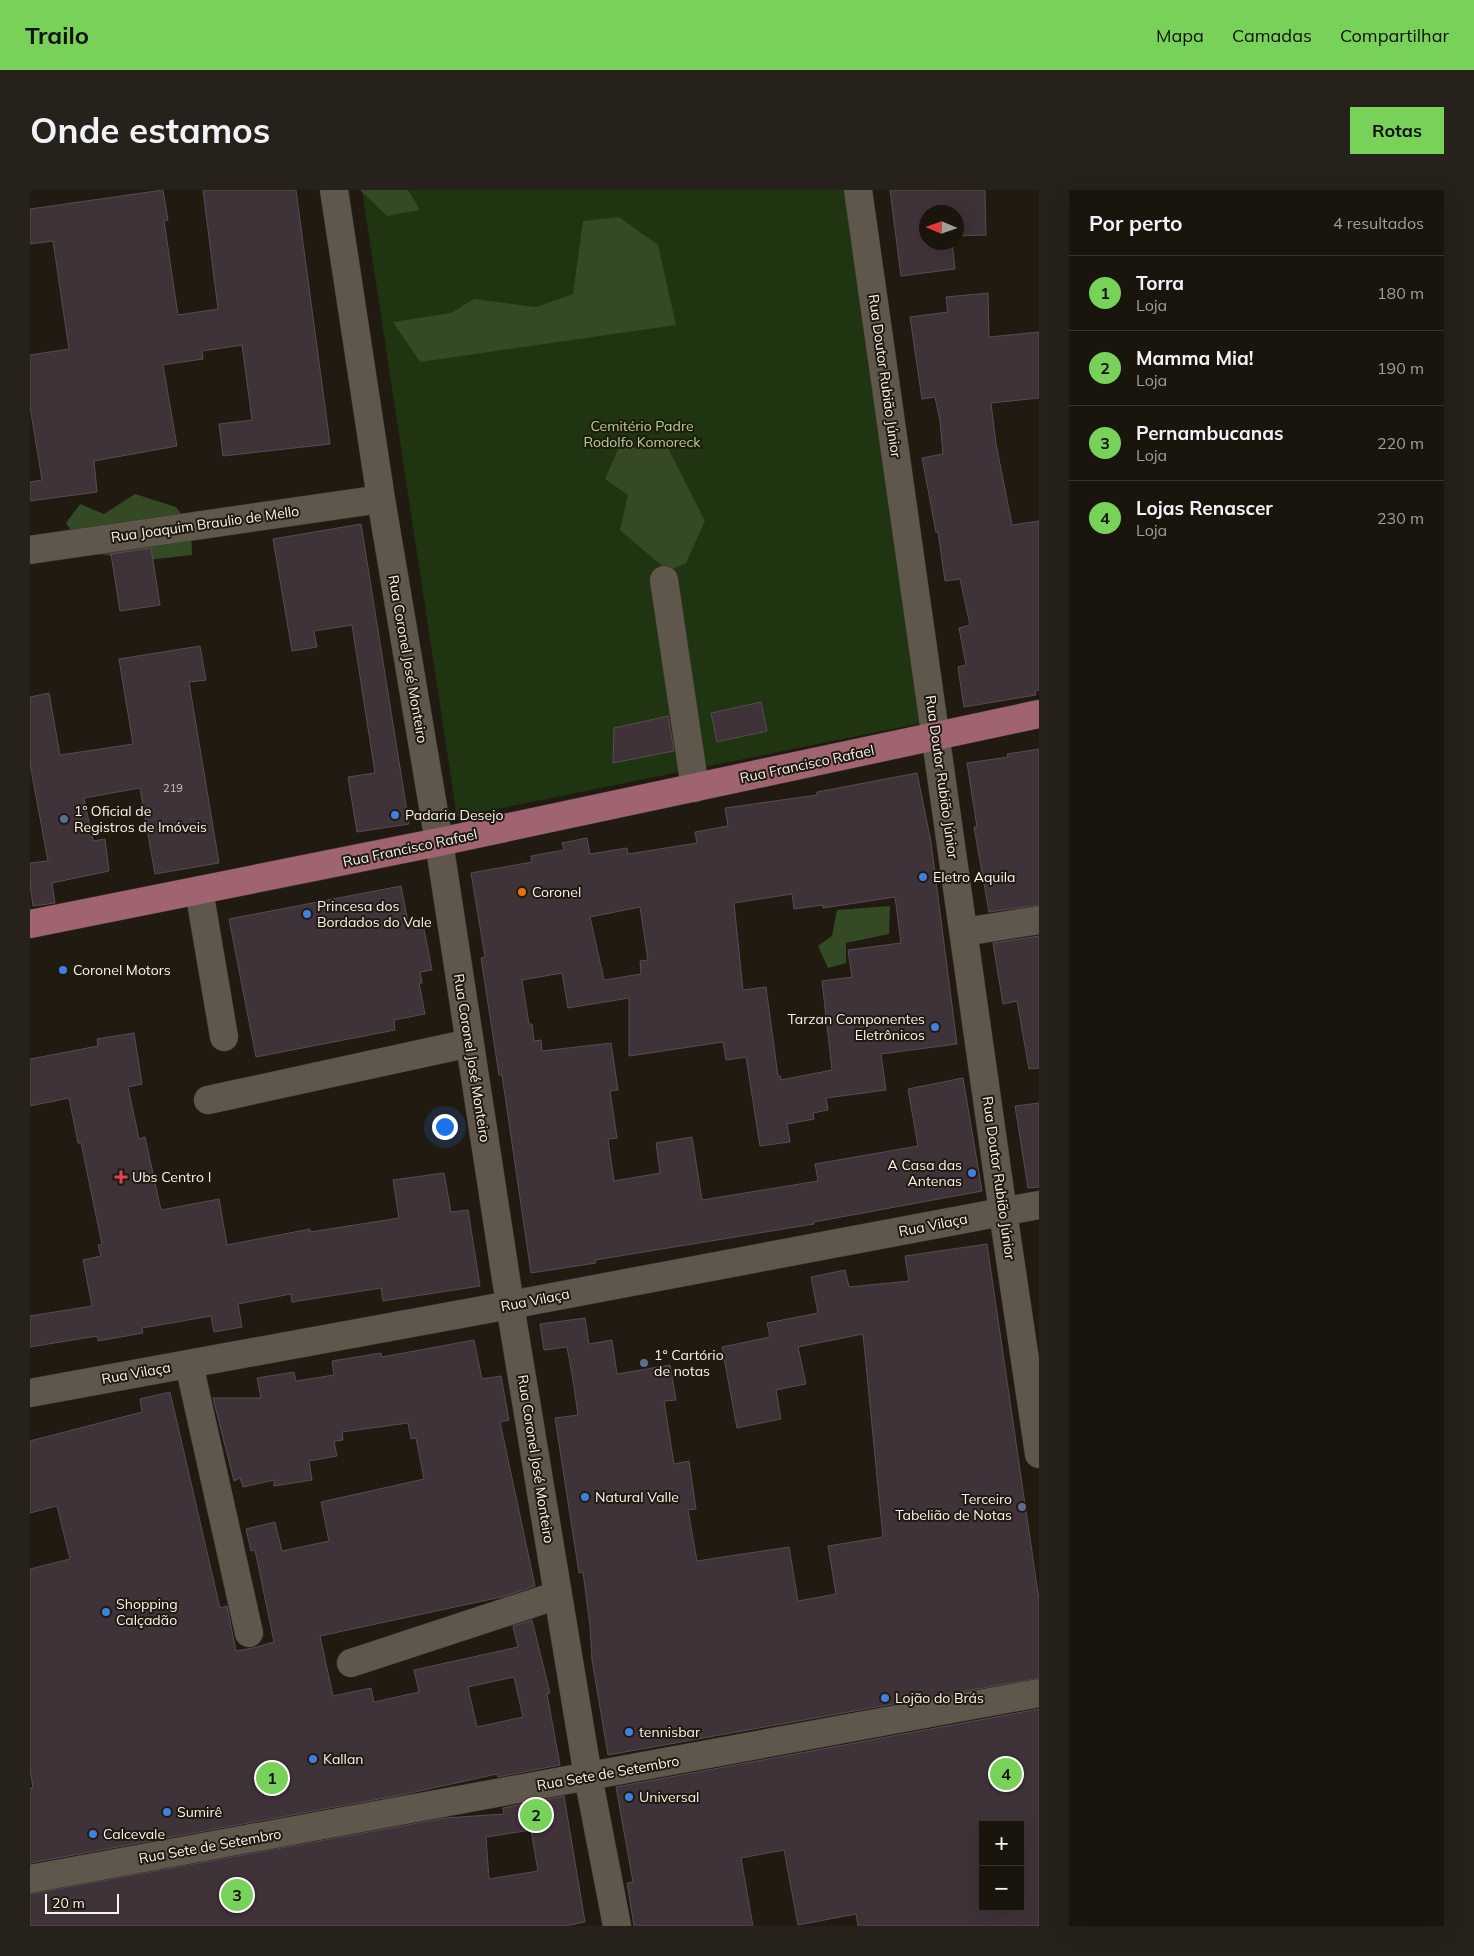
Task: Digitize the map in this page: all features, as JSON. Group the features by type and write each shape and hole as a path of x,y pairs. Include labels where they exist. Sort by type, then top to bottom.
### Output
{"main road":[{"name":"Rua Francisco Rafael","path":"30,924 439,842 1039,714"}],"street":[{"name":"Rua Coronel José Monteiro","path":"334,190 381,499 439,842 510,1305 588,1776 617,1926"},
{"name":"Rua Doutor Rubião Júnior","path":"858,190 1038,1446"},
{"name":"Rua Joaquim Braulio de Mello","path":"30,550 381,499"},
{"path":"664,580 694,788"},
{"path":"199,890 224,1037"},
{"path":"964,932 1039,920"},
{"path":"208,1100 470,1043"},
{"name":"Rua Vilaça","path":"30,1393 1039,1205"},
{"path":"189,1364 249,1633"},
{"path":"352,1663 558,1594"},
{"name":"Rua Sete de Setembro","path":"30,1879 1039,1694"}],"green space":[{"path":"360,190 408,190 420,210 387,216"},
{"name":"Cemitério Padre Rodolfo Komoreck","path":"362,190 847,190 927,722 457,817"},
{"path":"619,217 658,245 676,325 420,362 393,322 451,313 474,299 536,307 573,294 583,221"},
{"path":"619,447 668,448 705,521 686,563 668,571 620,530 628,495 605,479"},
{"path":"135,494 176,507 191,527 192,555 138,561 84,551 66,523 80,504 104,514"},
{"path":"890,906 889,934 846,943 846,963 828,968 818,946 832,936 837,910"}],"building":[{"path":"163,190 168,220 164,221 178,315 218,309 203,190 296,190 330,444 223,456 219,424 252,420 242,345 202,351 203,359 163,365 177,446 94,461 97,492 30,501 30,482 42,480 30,407 30,355 69,349 53,241 30,244 30,209"},
{"path":"890,190 985,190 986,235 964,236 964,205 919,205 919,250 953,250 955,269 901,276"},
{"path":"988,293 989,337 1039,332 1039,398 991,403 996,444 1012,525 1039,521 1039,690 1035,691 1036,695 964,707 958,667 966,665 959,628 970,625 960,579 945,581 938,532 936,532 922,458 943,454 940,421 935,397 922,399 910,317 948,312 946,297"},
{"path":"361,524 409,824 357,832 348,777 375,773 352,625 314,631 317,647 292,651 273,539"},
{"path":"151,548 160,605 120,611 111,554"},
{"path":"200,646 206,680 189,682 219,863 155,874 140,788 84,798 93,841 105,839 109,871 52,883 55,903 33,906 30,863 48,861 30,764 30,697 49,693 60,755 133,744 119,659"},
{"path":"761,702 767,731 717,742 711,713"},
{"path":"668,716 674,751 613,763 614,728"},
{"path":"1039,749 1039,905 989,912 974,827 977,827 967,763 1008,757 1007,754"},
{"path":"917,773 931,842 957,1044 881,1054 886,1090 826,1098 828,1110 813,1113 814,1119 787,1124 790,1142 760,1146 746,1057 726,1060 723,1042 629,1056 629,998 568,1008 562,973 522,980 529,1024 532,1024 534,1041 541,1040 542,1051 611,1043 618,1090 610,1091 617,1138 608,1139 614,1181 660,1173 656,1143 692,1137 702,1200 818,1181 815,1164 918,1146 908,1089 963,1078 982,1191 814,1222 814,1224 595,1260 596,1263 531,1273 502,1075 499,1075 481,958 485,957 471,873 532,862 531,856 564,850 562,843 587,838 590,854 627,848 628,854 697,843 695,832 728,826 725,808 817,795 817,792","holes":["792,894 794,909 823,905 823,908 895,897 901,943 848,950 852,977 822,981 832,1070 781,1080 780,1076 778,1076 766,987 743,990 734,903","640,907 648,960 640,961 641,974 604,980 590,917"]},
{"path":"401,886 409,927 423,924 432,970 420,972 422,983 419,983 425,1014 394,1020 395,1030 256,1057 229,919"},
{"path":"1039,936 1039,1068 1029,1069 1017,1001 1003,1004 993,943"},
{"path":"134,1033 142,1084 128,1087 139,1139 145,1137 161,1210 219,1199 227,1245 310,1229 310,1232 399,1218 393,1180 444,1173 451,1212 468,1210 480,1286 383,1301 381,1288 292,1302 291,1294 238,1304 242,1327 214,1332 211,1316 142,1328 143,1333 98,1341 97,1336 30,1347 30,1316 92,1306 83,1260 101,1256 98,1245 102,1244 81,1143 78,1143 69,1098 30,1106 30,1059 98,1046 97,1039"},
{"path":"1039,1103 1039,1187 1028,1188 1015,1106"},
{"path":"987,1244 1039,1600 1039,1678 608,1755 592,1660 583,1572 579,1573 555,1418 578,1415 573,1380 567,1347 544,1350 540,1324 585,1318 589,1344 612,1340 617,1374 670,1365 676,1400 664,1401 674,1464 689,1461 696,1509 688,1510 697,1561 789,1547 798,1601 836,1594 828,1546 883,1537 863,1334 798,1347 806,1384 776,1390 781,1419 737,1428 722,1347 770,1337 767,1323 818,1313 811,1277 845,1270 849,1287 909,1281 905,1256"},
{"path":"474,1340 482,1379 501,1376 509,1420 500,1422 535,1586 506,1596 320,1636 333,1696 371,1688 374,1702 419,1692 414,1670 518,1647 513,1626 532,1620 550,1693 547,1694 560,1765 498,1777 497,1774 401,1795 30,1863 30,1788 33,1788 30,1769 30,1569 70,1559 57,1506 30,1513 30,1441 142,1412 140,1399 170,1392 220,1608 227,1606 236,1651 253,1648 274,1642 255,1550 251,1551 246,1529 275,1522 282,1551 329,1541 321,1502 424,1479 416,1438 411,1439 408,1423 342,1432 343,1440 334,1441 337,1456 309,1461 312,1480 274,1486 274,1480 243,1487 240,1478 234,1481 213,1398 261,1398 257,1378 294,1372 296,1381 334,1375 332,1361 381,1353 382,1357","holes":["514,1677 523,1717 477,1727 468,1687"]},
{"path":"1039,1709 1039,1926 858,1926 856,1914 798,1925 784,1850 741,1858 753,1926 634,1926 627,1883 633,1882 616,1787"},
{"path":"564,1796 585,1922 565,1926 30,1926 30,1894 445,1818 504,1814 503,1808","holes":["531,1830 538,1871 489,1879 486,1837"]}],"place":[{"name":"Padaria Desejo","path":"395,815"},
{"name":"1º Oficial de Registros de Imóveis","path":"64,819"},
{"name":"Eletro Aquila","path":"923,877"},
{"name":"Coronel","path":"522,892"},
{"name":"Princesa dos Bordados do Vale","path":"307,914"},
{"name":"Coronel Motors","path":"63,970"},
{"name":"Tarzan Componentes Eletrônicos","path":"935,1027"},
{"name":"A Casa das Antenas","path":"972,1173"},
{"name":"Ubs Centro I","path":"121,1177"},
{"name":"1° Cartório de notas","path":"644,1363"},
{"name":"Natural Valle","path":"585,1497"},
{"name":"Terceiro Tabelião de Notas","path":"1022,1507"},
{"name":"Shopping Calçadão","path":"106,1612"},
{"name":"Lojão do Brás","path":"885,1698"},
{"name":"tennisbar","path":"629,1732"},
{"name":"Kallan","path":"313,1759"},
{"name":"Lojas Renascer","path":"1006,1774"},
{"name":"Torra","path":"272,1778"},
{"name":"Universal","path":"629,1797"},
{"name":"Sumirê","path":"167,1812"},
{"name":"Mamma Mia!","path":"536,1815"},
{"name":"Calcevale","path":"93,1834"},
{"name":"Pernambucanas","path":"237,1895"}]}
